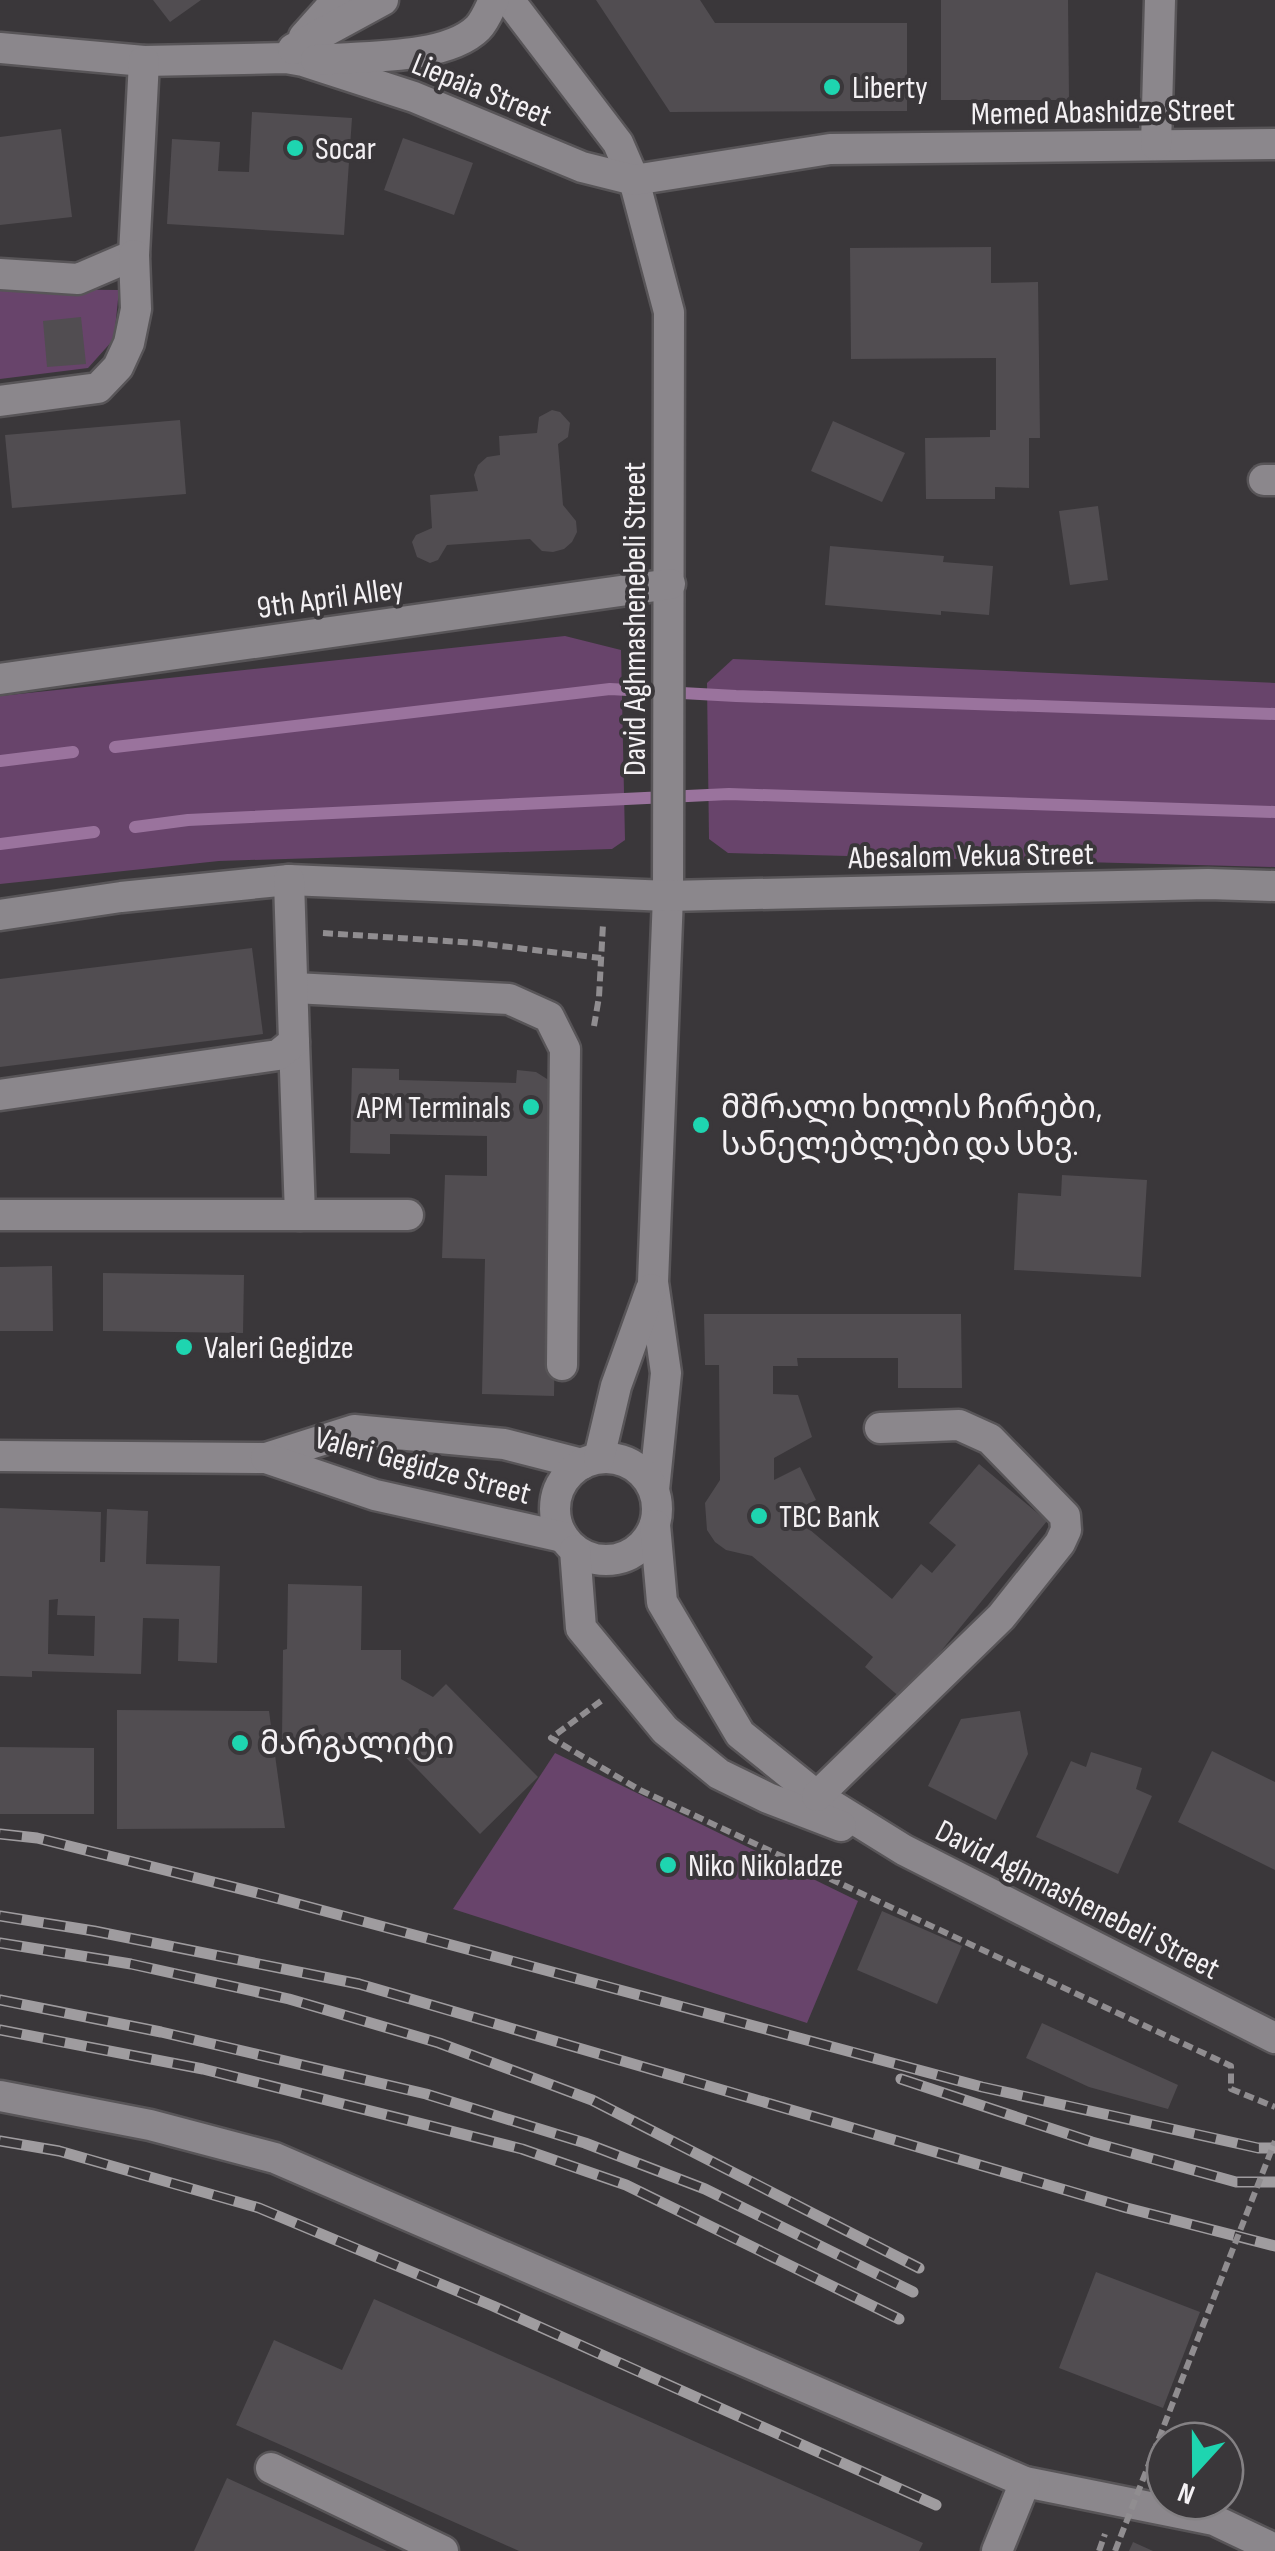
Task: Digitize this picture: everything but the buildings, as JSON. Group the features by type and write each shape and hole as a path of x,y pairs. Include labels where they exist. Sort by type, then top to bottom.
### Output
{"street":[{"path":"294,56 337,0"},
{"name":"Liepaia Street","path":"294,56 383,0"},
{"name":"Liepaia Street","path":"0,48 144,61 420,51 453,44 479,27 494,0"},
{"name":"David Aghmashenebeli Street","path":"509,0 618,144 634,180 668,312 668,896 653,1282 666,1373 654,1490"},
{"path":"1156,145 1160,0"},
{"name":"Liepaia Street","path":"294,56 414,97 582,167 634,180"},
{"path":"0,401 98,388 118,368 130,343 136,309 134,255 144,61"},
{"name":"Memed Abashidze Street","path":"634,180 830,149 1275,144"},
{"path":"0,274 78,278 134,255"},
{"name":"9th April Alley","path":"0,680 670,584"},
{"path":"0,916 121,897 289,880 668,896"},
{"path":"289,880 300,1215"},
{"name":"Abesalom Vekua Street","path":"668,896 1275,886"},
{"path":"294,988 509,999 548,1018 565,1049 562,1365"},
{"path":"0,1095 278,1054 294,1042"},
{"path":"0,1216 408,1215"},
{"name":"David Aghmashenebeli Street","path":"590,1461 653,1282"},
{"path":"817,1796 1001,1617 1066,1530 1065,1516 990,1439 959,1425 880,1428"},
{"name":"Valeri Gegidze Street","path":"0,1456 266,1458 354,1430 504,1444 590,1461"},
{"name":"Valeri Gegidze Street","path":"266,1458 375,1495 569,1544"},
{"path":"616,1458 632,1464 654,1490 658,1507 646,1542 631,1554 614,1560 594,1560 569,1544 556,1522 554,1505 559,1488 568,1474 590,1461 616,1458"},
{"name":"David Aghmashenebeli Street","path":"655,1525 662,1602 740,1734 817,1796 904,1850 1275,2038"},
{"name":"David Aghmashenebeli Street","path":"569,1544 582,1628 665,1730 718,1774 768,1798 904,1850"},
{"path":"0,2096 150,2124 275,2158 1026,2482 1214,2520 1275,2549"},
{"path":"271,2468 443,2551"},
{"path":"998,2551 1026,2482"}],"path":[{"path":"593,1029 605,893"},
{"path":"292,932 476,943 601,958"},
{"path":"626,1682 551,1738 640,1790 1231,2066 1231,2089 1275,2107"},
{"path":"1115,2551 1275,2141"},
{"path":"1098,2551 1107,2529"}],"shaded area":[{"path":"0,289 119,290 114,339 88,368 0,379"},
{"path":"565,636 621,650 625,840 612,849 219,861 0,884 0,696"},
{"path":"733,659 1275,683 1275,867 728,853 709,839 707,683"},
{"path":"555,1753 858,1901 807,2023 453,1909"}],"waterway":[{"path":"115,747 610,689 1275,714"},
{"path":"0,761 73,752"},
{"path":"135,827 188,820 729,794 1275,812"},
{"path":"0,844 94,832"}],"railway":[{"path":"0,1834 37,1838 261,1894 982,2087 1258,2148 1275,2148"},
{"path":"0,1916 359,1984 1127,2208 1275,2246"},
{"path":"0,1943 131,1964 289,1999 439,2043 592,2100 919,2268"},
{"path":"0,2000 161,2032 426,2094 585,2143 705,2189 913,2292"},
{"path":"0,2030 203,2069 522,2149 626,2185 899,2319"},
{"path":"901,2079 1092,2142 1236,2182 1275,2182"},
{"path":"0,2141 59,2151 259,2208 493,2306 936,2505"}],"place":[{"name":"Liberty","path":"832,87"},
{"name":"Socar","path":"295,148"},
{"name":"APM Terminals","path":"531,1107"},
{"name":"მშრალი ხილის ჩირები, სანელებლები და სხვ.","path":"701,1125"},
{"name":"Valeri Gegidze","path":"184,1347"},
{"name":"TBC Bank","path":"759,1516"},
{"name":"მარგალიტი","path":"240,1743"},
{"name":"Niko Nikoladze","path":"668,1865"}]}
